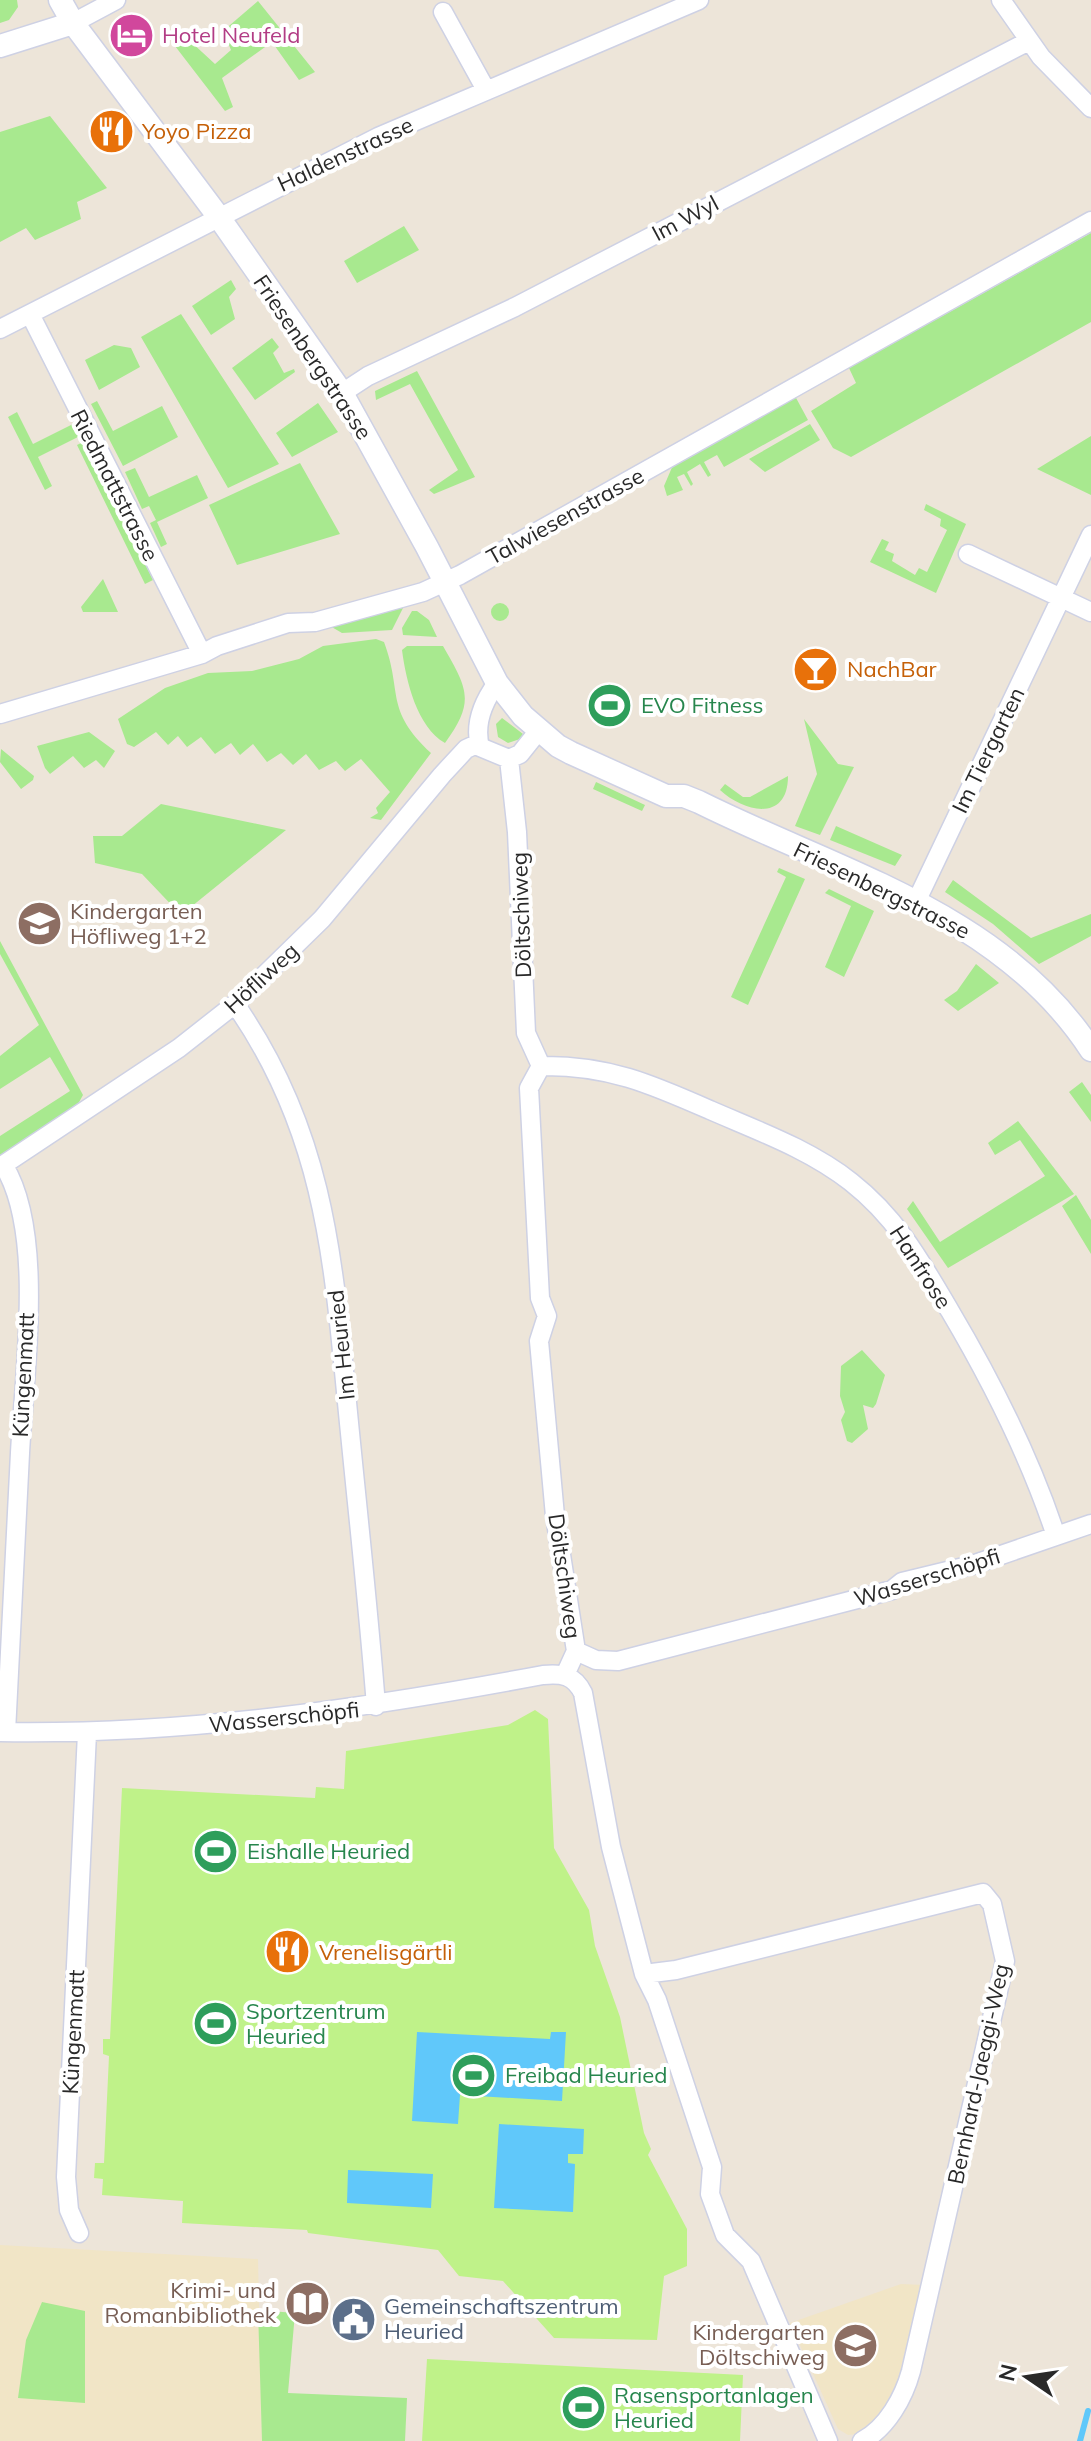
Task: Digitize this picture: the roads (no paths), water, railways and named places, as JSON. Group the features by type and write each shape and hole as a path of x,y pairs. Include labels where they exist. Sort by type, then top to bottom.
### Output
{"street":[{"name":"Friesenbergstrasse","path":"60,0 73,23 218,216 342,393 497,683 523,716 571,753 666,796 684,796 960,923 1017,967 1066,1017 1091,1050"},
{"path":"0,46 73,23 116,0"},
{"name":"Haldenstrasse","path":"0,329 378,137 699,0"},
{"path":"1001,0 1029,41 1091,108"},
{"path":"443,12 486,90"},
{"name":"Im Wyl","path":"342,393 368,376 515,307 929,90 1029,41"},
{"name":"Talwiesenstrasse","path":"0,714 202,654 217,646 288,623 315,622 423,592 1091,221"},
{"name":"Riedmattstrasse","path":"30,314 202,654"},
{"name":"Im Tiergarten","path":"916,902 1091,535"},
{"path":"968,554 1091,612"},
{"path":"497,683 482,711 479,743 490,754 509,759 520,754 540,729"},
{"name":"Höfliweg","path":"2,1166 179,1048 235,1004 322,919 442,775 449,772 466,749 479,743"},
{"name":"Döltschiweg","path":"509,759 517,832 526,1033 541,1066 529,1088 535,1249 540,1298 547,1316 539,1341 555,1516 574,1645 565,1675"},
{"name":"Im Heuried","path":"235,1004 255,1032 286,1090 308,1145 322,1196 335,1283 376,1706"},
{"name":"Hanfrose","path":"541,1066 592,1068 648,1083 811,1155 866,1195 902,1232 922,1260 972,1348 1031,1467 1056,1536"},
{"name":"Küngenmatt","path":"2,1166 15,1184 21,1210 27,1294 3,1732"},
{"name":"Wasserschöpfi","path":"574,1645 596,1660 618,1661 892,1590 902,1582 972,1565 1091,1524"},
{"name":"Wasserschöpfi","path":"3,1732 87,1733 238,1724 376,1706 543,1675 565,1675"},
{"path":"565,1675 576,1681 583,1693 611,1847 644,1974 657,2000 712,2167 710,2194 725,2235 751,2261 828,2441"},
{"name":"Küngenmatt","path":"79,2233 69,2210 66,2177 87,1733"},
{"name":"Bernhard-Jaeggi-Weg","path":"644,1974 676,1970 983,1893 992,1904 1005,1961 911,2371 907,2385 889,2416 874,2435 862,2441"}],"water":[{"path":"417,2032 550,2039 551,2032 566,2032 562,2101 460,2095 458,2124 412,2121"},
{"path":"499,2124 584,2129 583,2154 568,2154 568,2163 575,2164 573,2212 494,2208"},
{"path":"348,2170 433,2174 431,2208 347,2203"}],"waterway":[{"path":"1080,2441 1088,2411"}],"place":[{"name":"Hotel Neufeld","path":"131,35"},
{"name":"Yoyo Pizza","path":"111,131"},
{"name":"NachBar","path":"816,669"},
{"name":"EVO Fitness","path":"610,705"},
{"name":"Kindergarten Höfliweg 1+2","path":"39,924"},
{"name":"Eishalle Heuried","path":"216,1851"},
{"name":"Vrenelisgärtli","path":"288,1952"},
{"name":"Sportzentrum Heuried","path":"215,2024"},
{"name":"Freibad Heuried","path":"474,2075"},
{"name":"Krimi- und Romanbibliothek","path":"307,2303"},
{"name":"Gemeinschaftszentrum Heuried","path":"353,2319"},
{"name":"Kindergarten Döltschiweg","path":"856,2345"},
{"name":"Rasensportanlagen Heuried","path":"583,2408"}]}
